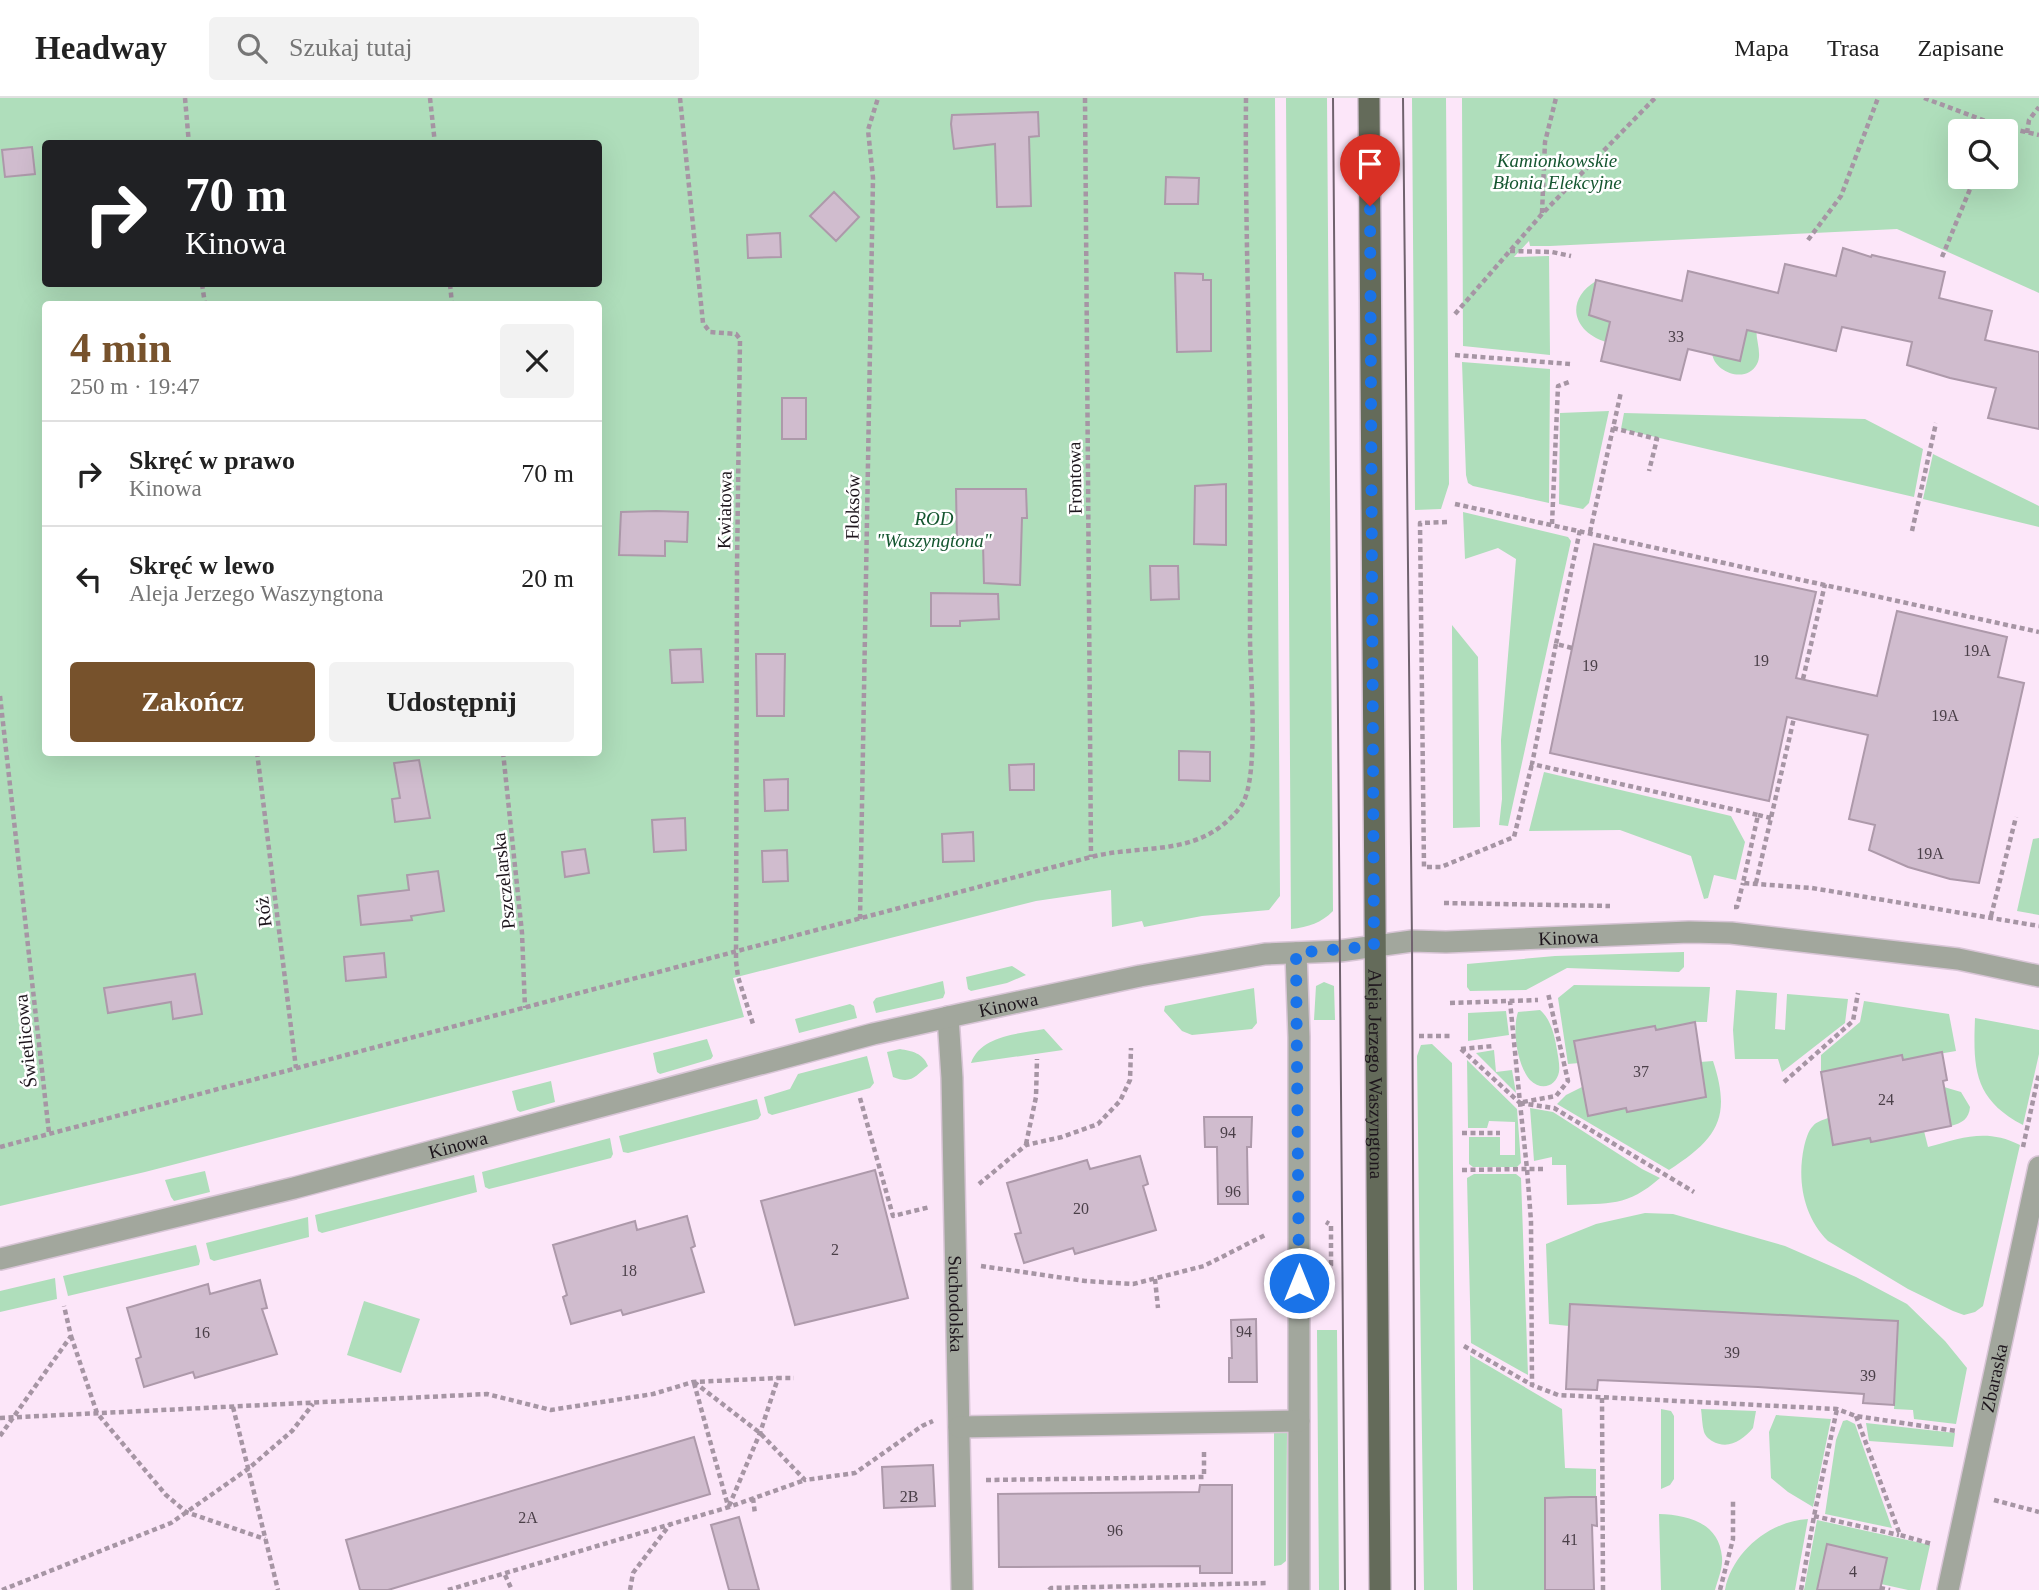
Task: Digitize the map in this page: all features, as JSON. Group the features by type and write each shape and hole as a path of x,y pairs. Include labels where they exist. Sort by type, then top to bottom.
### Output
{"main road":[{"name":"Aleja Jerzego Waszyngtona","path":"1369,98 1380,1590"}],"street":[{"name":"Kinowa","path":"0,1259 294,1188 873,1034 1177,969 1265,954 1412,941 1731,933 1958,959 2039,976"},
{"path":"1296,953 1299,1050 1299,1590"},
{"name":"Suchodolska","path":"948,1017 952,1077 962,1590"},
{"name":"Zbaraska","path":"1948,1590 2039,1167"},
{"path":"959,1427 1299,1420"}],"path":[{"path":"185,98 189,140"},
{"path":"430,98 435,140"},
{"name":"Kwiatowa","path":"680,98 703,323 710,332 736,334 740,339 737,953"},
{"name":"Floksów","path":"860,919 873,178 868,130 878,98"},
{"name":"Frontowa","path":"1085,98 1091,857"},
{"path":"0,1147 1114,851 1152,851 1188,843 1214,832 1243,803 1250,781 1252,724 1246,98"},
{"path":"1542,214 1545,142 1556,98"},
{"path":"1455,314 1542,214 1655,98"},
{"path":"1808,240 1841,196 1878,98"},
{"path":"1924,98 1980,119"},
{"path":"2027,133 2029,120 2039,107"},
{"path":"2018,131 2039,135"},
{"path":"1942,257 1970,189"},
{"path":"1509,251 1552,251 1571,256"},
{"path":"1455,355 1570,364"},
{"path":"1552,524 1558,386 1570,382"},
{"path":"1590,533 1620,392"},
{"path":"1912,531 1936,424"},
{"path":"1613,428 1657,439 1649,471"},
{"path":"1455,504 2039,632"},
{"path":"1447,522 1420,523 1424,867 1441,867 1514,837 1532,764 1580,530"},
{"path":"1803,679 1825,584"},
{"path":"1556,644 1572,648"},
{"name":"Świetlicowa","path":"0,696 49,1133"},
{"path":"1756,883 1794,718"},
{"name":"Róż","path":"257,756 296,1068"},
{"name":"Pszczelarska","path":"502,756 522,933 526,1008"},
{"path":"1532,764 1771,818"},
{"path":"1725,906 1737,907 1758,815"},
{"path":"1991,916 2016,817"},
{"path":"1743,883 1812,888 2039,926"},
{"path":"1444,903 1615,906"},
{"path":"737,953 738,977 752,1024"},
{"path":"1520,1103 1556,1096 1568,1080 1548,993"},
{"path":"1784,1082 1853,1021 1858,993"},
{"path":"1450,1003 1538,1000"},
{"path":"1510,1001 1531,1221 1532,1385"},
{"path":"1419,1036 1452,1036"},
{"path":"1493,1046 1461,1049 1520,1103 1554,1108 1694,1192"},
{"path":"974,1188 1026,1145 1098,1125 1120,1101 1130,1080 1131,1048"},
{"path":"1026,1145 1036,1097 1037,1059"},
{"path":"860,1098 893,1216 933,1206"},
{"path":"1462,1133 1500,1133"},
{"path":"1462,1170 1543,1169"},
{"path":"975,1265 1085,1281 1133,1284 1204,1266 1267,1234"},
{"path":"1155,1279 1158,1308"},
{"path":"64,1306 71,1336 97,1413 166,1495 186,1512 265,1539"},
{"path":"0,1436 71,1336"},
{"path":"1464,1346 1532,1385 1558,1395 1837,1409 1856,1416 1960,1431"},
{"path":"729,1507 760,1433 778,1378"},
{"path":"0,1418 487,1394 551,1410 653,1395 693,1381 794,1378"},
{"path":"693,1381 760,1433 805,1480"},
{"path":"693,1381 729,1507"},
{"path":"1602,1398 1603,1590"},
{"path":"2,1590 171,1523 248,1469 292,1431 314,1403"},
{"path":"233,1407 278,1590"},
{"path":"1801,1590 1837,1409"},
{"path":"1856,1416 1900,1535"},
{"path":"449,1590 729,1507 805,1480 855,1473 922,1426 938,1419"},
{"path":"981,1480 1205,1477 1204,1422"},
{"path":"753,1498 755,1514"},
{"path":"1988,1498 2039,1512"},
{"path":"1720,1590 1733,1539 1733,1500"},
{"path":"1814,1516 1934,1544"},
{"path":"630,1590 633,1573 671,1523"},
{"path":"505,1575 512,1590"},
{"path":"1049,1590 1269,1583"},
{"path":"1880,1588 1890,1590"}],"green space":[{"name":"ROD \"Waszyngtona\"","path":"0,98 1275,98 1280,896 1269,910 1202,916 1144,927 1142,921 1112,927 1111,890 1036,901 733,978 744,1017 145,1172 0,1206"},
{"path":"1286,98 1327,98 1333,911 1314,924 1291,929"},
{"path":"1412,98 1446,98 1449,484 1441,509 1415,510"},
{"name":"Kamionkowskie Błonia Elekcyjne","path":"1462,98 2039,98 2039,293 1897,229 1550,246 1530,246 1529,241 1514,257 1549,256 1550,355 1463,346"},
{"path":"1596,281 1589,314 1612,318 1606,342 1586,330 1577,314 1580,297"},
{"path":"1757,325 1757,364 1746,374 1724,371 1714,360 1712,353 1740,361 1747,331 1731,326"},
{"path":"1462,362 1550,369 1549,503 1468,483"},
{"path":"1609,411 1589,503 1583,509 1559,504 1560,413"},
{"path":"1624,413 1865,419 1923,449 1914,497 1621,429"},
{"path":"1933,454 2039,506 2039,527 1923,499"},
{"path":"1463,512 1568,537 1571,541 1508,826 1499,825 1502,799 1501,740 1516,559 1498,548 1465,559"},
{"path":"1452,625 1478,657 1480,827 1453,828"},
{"path":"1544,772 1731,816 1745,842 1736,880 1714,875 1708,898 1704,899 1691,856 1620,830 1529,831"},
{"path":"2039,838 2039,915 2017,911 2033,839"},
{"path":"1684,952 1684,967 1679,972 1567,968 1526,990 1470,991 1467,987 1467,964 1555,956"},
{"path":"1012,966 1026,975 1007,983 971,991 968,989 966,977"},
{"path":"943,981 943,998 876,1013 873,1002 876,998"},
{"path":"1324,982 1334,986 1335,1020 1314,1020 1316,986"},
{"path":"1574,985 1710,987 1707,1022 1656,1030 1654,1026 1574,1041 1579,1063 1568,1064 1558,998"},
{"path":"1254,988 1257,1023 1252,1029 1192,1035 1182,1031 1164,1011 1165,1006"},
{"path":"1736,990 1777,993 1775,1029 1785,1030 1787,994 1848,999 1845,1023 1782,1072 1778,1059 1735,1059 1733,1030"},
{"path":"1864,1001 1949,1014 1956,1051 1903,1060 1902,1056 1821,1072 1821,1055 1860,1022"},
{"path":"850,1004 854,1006 857,1018 799,1033 795,1019"},
{"path":"1540,1010 1552,1029 1559,1067 1555,1081 1548,1086 1534,1083 1526,1074 1519,1057 1516,1037 1518,1012"},
{"path":"1506,1011 1509,1035 1468,1041 1468,1013"},
{"path":"1975,1018 2039,1030 2039,1054 2023,1125 1995,1104 1980,1081 1976,1067"},
{"path":"1044,1029 1063,1050 971,1063 976,1054 992,1041"},
{"path":"707,1039 713,1056 711,1059 660,1074 657,1072 653,1053"},
{"path":"1432,1044 1452,1063 1457,1590 1424,1590 1417,1056 1421,1045"},
{"path":"900,1049 920,1055 928,1066 909,1079 893,1077 887,1052"},
{"path":"1494,1050 1496,1072 1512,1070 1516,1093 1476,1053"},
{"path":"867,1056 874,1083 870,1088 772,1115 768,1113 764,1097 790,1089 798,1074"},
{"path":"1467,1060 1517,1109 1521,1163 1517,1167 1473,1167 1469,1164 1469,1137 1500,1137 1500,1155 1515,1155 1515,1122 1489,1121 1487,1128 1468,1128"},
{"path":"1713,1061 1721,1098 1716,1125 1699,1148 1669,1170 1557,1104 1566,1095 1582,1087 1588,1116 1626,1108 1627,1112 1706,1097 1700,1062"},
{"path":"551,1081 555,1102 520,1112 517,1110 512,1091"},
{"path":"1944,1087 1961,1092 1970,1107 1964,1120 1951,1126"},
{"path":"757,1099 761,1115 758,1119 628,1153 623,1152 619,1136"},
{"path":"1530,1108 1553,1112 1660,1178 1637,1194 1617,1202 1567,1205 1566,1165 1552,1165 1552,1157 1534,1161"},
{"path":"1828,1118 1834,1145 1870,1138 1872,1142 1924,1131 1928,1147 1974,1136 1996,1137 2020,1145 1983,1306 1964,1315 1953,1311 1908,1289 1828,1241 1808,1209 1801,1172 1810,1130 1816,1123"},
{"path":"610,1138 613,1154 611,1158 489,1189 485,1187 482,1172"},
{"path":"205,1171 210,1192 174,1201 165,1180"},
{"path":"1474,1174 1516,1174 1521,1178 1528,1375 1471,1343 1467,1178"},
{"path":"474,1175 477,1192 322,1233 318,1231 315,1215"},
{"path":"1645,1213 1673,1214 1785,1246 1856,1277 1907,1304 1945,1341 1967,1368 1956,1424 1914,1419 1913,1410 1894,1409 1898,1321 1570,1304 1569,1326 1549,1324 1546,1244 1596,1224"},
{"path":"308,1217 309,1237 214,1261 210,1259 206,1243"},
{"path":"196,1245 199,1265 68,1296 63,1276"},
{"path":"55,1278 57,1299 0,1312 0,1291"},
{"path":"364,1301 420,1319 401,1373 347,1355"},
{"path":"1317,1330 1337,1330 1339,1590 1319,1590"},
{"path":"1470,1355 1562,1409 1565,1468 1596,1469 1596,1497 1545,1498 1545,1590 1473,1590"},
{"path":"1661,1409 1671,1411 1674,1416 1674,1479 1670,1485 1661,1489"},
{"path":"1701,1409 1756,1411 1753,1428 1734,1443 1718,1444 1705,1434"},
{"path":"1776,1415 1831,1419 1813,1507 1771,1478 1769,1432"},
{"path":"1843,1421 1855,1424 1892,1528 1825,1514 1836,1440"},
{"path":"1866,1423 1955,1433 1953,1447 1869,1441"},
{"path":"1274,1424 1286,1428 1287,1433 1286,1561 1274,1566"},
{"path":"1659,1514 1690,1519 1708,1528 1715,1536 1720,1545 1722,1561 1715,1590 1661,1590"},
{"path":"1808,1519 1795,1590 1725,1590 1736,1563 1755,1541 1780,1526"},
{"path":"1817,1520 1930,1545 1920,1590 1881,1584 1886,1558 1828,1544 1817,1590 1804,1590"}],"building":[{"path":"1038,112 1039,136 1029,137 1031,206 997,207 995,144 954,149 952,115"},
{"path":"32,147 35,174 5,177 2,150"},
{"path":"1166,177 1199,178 1198,204 1165,204"},
{"path":"834,192 859,217 836,241 810,216"},
{"path":"780,233 781,257 748,258 747,235"},
{"path":"1843,248 1871,257 1872,255 1945,272 1939,298 1992,311 1985,340 2039,352 2039,429 1988,418 1996,388 1907,365 1912,342 1842,327 1836,351 1747,330 1740,361 1688,349 1680,380 1601,361 1610,322 1589,315 1596,280 1682,301 1688,271 1778,293 1785,264 1836,276"},
{"path":"1175,273 1203,274 1203,280 1211,280 1211,351 1177,352"},
{"path":"782,398 806,398 806,439 782,439"},
{"path":"1226,484 1226,545 1194,544 1195,486"},
{"path":"956,489 1026,489 1027,518 1022,518 1020,585 984,583 983,544 957,544"},
{"path":"621,512 688,512 687,542 665,541 665,556 619,555"},
{"path":"1594,544 1816,592 1796,678 1877,696 1897,611 2007,637 1998,677 2024,683 1979,883 1950,879 1908,867 1869,850 1875,825 1849,819 1868,735 1787,717 1769,801 1550,753"},
{"path":"1150,566 1178,566 1179,599 1151,600"},
{"path":"931,593 998,594 999,619 960,621 960,626 931,626"},
{"path":"701,649 703,682 672,683 670,650"},
{"path":"756,654 785,654 784,716 757,716"},
{"path":"1179,751 1210,752 1210,781 1179,780"},
{"path":"419,760 430,818 395,822 392,799 400,798 394,763"},
{"path":"1034,764 1034,790 1010,790 1009,765"},
{"path":"788,779 788,810 765,811 764,780"},
{"path":"685,818 686,850 654,852 652,820"},
{"path":"973,832 974,861 943,862 942,834"},
{"path":"585,849 589,873 565,877 562,852"},
{"path":"787,850 788,881 763,882 762,851"},
{"path":"438,871 444,911 411,916 412,920 361,925 358,896 409,890 407,875"},
{"path":"384,953 386,977 346,981 344,957"},
{"path":"195,974 202,1014 173,1019 171,1002 108,1013 104,988"},
{"path":"1695,1022 1706,1097 1627,1112 1626,1108 1588,1116 1574,1041 1655,1026 1656,1030"},
{"path":"1942,1052 1947,1080 1943,1081 1951,1126 1871,1142 1870,1138 1833,1145 1821,1072 1902,1055 1903,1060"},
{"path":"1204,1117 1252,1117 1251,1147 1247,1147 1248,1204 1218,1204 1217,1147 1205,1147"},
{"path":"1140,1156 1148,1184 1143,1186 1156,1230 1075,1254 1073,1248 1024,1263 1015,1234 1021,1233 1007,1183 1087,1160 1090,1169"},
{"path":"875,1170 908,1298 795,1325 761,1201"},
{"path":"687,1216 695,1246 691,1248 704,1292 623,1315 621,1310 571,1324 563,1297 567,1295 553,1245 635,1221 637,1230"},
{"path":"260,1280 267,1308 262,1309 277,1354 195,1378 193,1372 144,1387 136,1359 141,1357 127,1308 208,1284 210,1294"},
{"path":"1570,1304 1898,1321 1894,1405 1863,1403 1864,1394 1758,1387 1598,1380 1597,1390 1566,1389"},
{"path":"1256,1319 1257,1382 1229,1382 1229,1358 1232,1358 1231,1320"},
{"path":"694,1437 710,1494 388,1590 360,1590 346,1540"},
{"path":"933,1465 935,1506 884,1508 882,1467"},
{"path":"1200,1485 1232,1485 1232,1573 1200,1573 1200,1566 999,1567 998,1494 1199,1492"},
{"path":"1596,1497 1597,1526 1592,1525 1594,1590 1545,1590 1545,1498"},
{"path":"739,1517 759,1590 729,1590 711,1525"},
{"path":"1827,1544 1887,1558 1880,1590 1817,1590"}],"tram line":[{"path":"1333,98 1345,1590"},
{"path":"1403,98 1412,941 1415,1590"}],"route":[{"path":"1299,1283 1296,953 1374,946 1370,206"}]}
